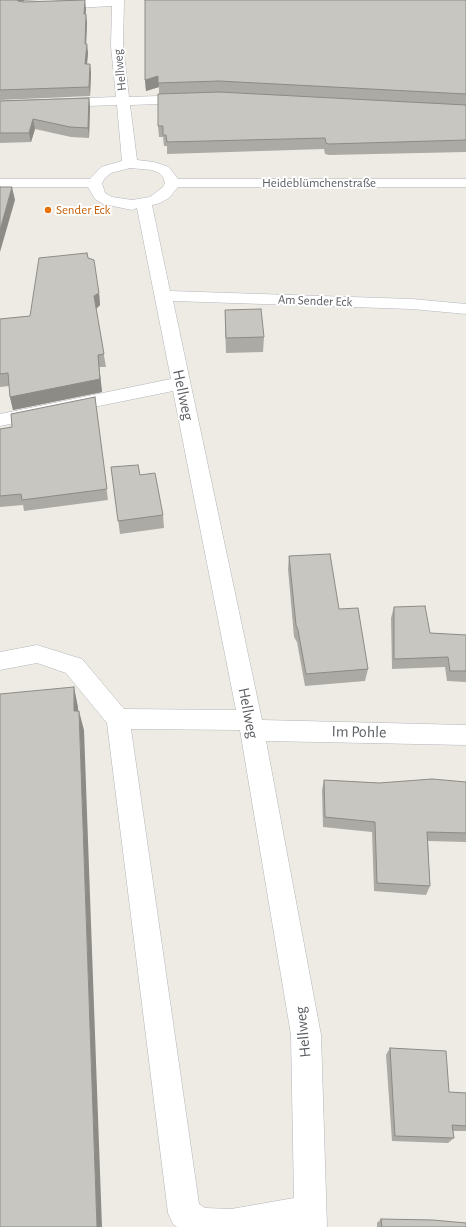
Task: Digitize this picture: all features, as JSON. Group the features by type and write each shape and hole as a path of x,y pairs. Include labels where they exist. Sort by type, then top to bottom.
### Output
{"street":[{"path":"47,5 118,1"},
{"name":"Hellweg","path":"118,1 117,46 130,164"},
{"path":"0,105 197,99"},
{"path":"130,164 148,165 164,170 170,176 172,183 170,190 164,195 144,204 126,204 108,201 100,196 96,190 95,183 99,176 106,170 117,166 130,164"},
{"path":"0,183 95,183"},
{"name":"Heideblümchenstraße","path":"172,183 466,183"},
{"name":"Hellweg","path":"144,204 251,725 306,1035 311,1219"},
{"name":"Am Sender Eck","path":"163,296 412,304 466,309"},
{"path":"0,420 181,384"},
{"path":"0,661 37,654 74,666 118,719 184,1213 200,1224 231,1225 311,1219"},
{"name":"Im Pohle","path":"118,719 466,735"}],"building":[{"path":"0,0 17,0 23,2 85,0 85,44 87,44 85,64 90,64 89,87 0,90"},
{"path":"145,0 466,0 466,94 219,81 158,83 158,76 145,80"},
{"path":"219,92 466,105 466,140 329,144 326,143 325,138 167,142 166,135 163,135 163,126 158,126 158,94"},
{"path":"89,98 88,128 70,127 33,119 29,133 0,133 0,101"},
{"path":"0,187 12,187 0,230"},
{"path":"87,253 88,258 94,260 99,293 94,296 104,354 98,355 100,379 10,397 8,373 0,374 0,319 30,316 39,258"},
{"path":"261,309 264,337 226,338 225,310"},
{"path":"95,397 107,489 22,500 21,494 0,496 0,429 12,427 11,414"},
{"path":"138,465 140,475 155,473 163,515 118,521 111,467"},
{"path":"330,554 339,609 358,608 368,669 306,674 296,625 289,556"},
{"path":"425,606 430,633 466,635 466,671 450,671 448,657 394,659 394,607"},
{"path":"74,687 74,711 79,711 97,1227 0,1227 0,694"},
{"path":"432,779 466,782 466,833 427,832 430,886 377,883 375,822 325,817 324,780 379,783"},
{"path":"390,1048 446,1051 449,1092 466,1093 466,1126 452,1125 454,1138 395,1136"},
{"path":"381,1219 433,1220 466,1223 466,1227 382,1227"}],"place":[{"name":"Sender Eck","path":"48,210"}]}
